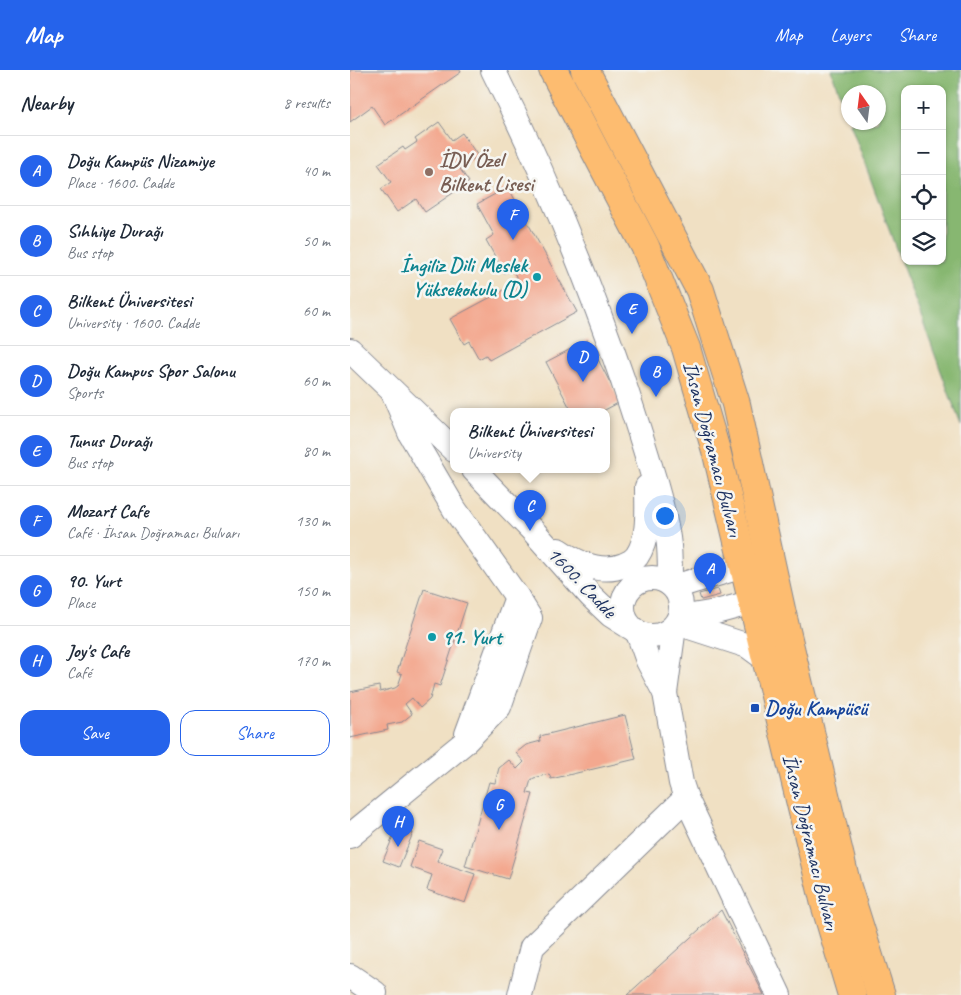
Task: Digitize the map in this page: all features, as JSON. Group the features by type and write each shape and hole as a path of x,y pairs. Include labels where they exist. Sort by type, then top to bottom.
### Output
{"main road":[{"name":"İhsan Doğramacı Bulvarı","path":"553,70 645,246 686,348 718,454 743,566 825,904 852,995"},
{"name":"İhsan Doğramacı Bulvarı","path":"585,70 700,290 736,404 847,887 881,995"},
{"path":"743,566 770,558"},
{"path":"753,602 779,597"}],"street":[{"path":"493,70 526,136 586,276 646,453 660,502 669,545 672,585 681,599 682,608 677,623 665,693"},
{"path":"350,350 450,447"},
{"path":"350,836 464,743 517,597 455,510 411,435 393,392"},
{"path":"433,470 436,458 450,452"},
{"path":"535,533 569,558 586,565 604,569 631,562 637,556 643,541 648,513 646,453"},
{"name":"1600. Cadde","path":"477,473 535,533 591,596 611,615 634,630 647,636 657,636 666,633 677,623 753,602"},
{"name":"1600. Cadde","path":"634,630 625,618 623,608 628,590 635,583 643,579 652,578 662,579 672,585 743,566"},
{"path":"677,623 748,646 766,660"},
{"path":"634,630 665,693 681,783 686,798 779,995"},
{"path":"520,995 532,947 686,798"},
{"path":"350,976 375,993"}],"green space":[{"path":"831,70 961,70 961,426 902,265 946,265 946,85 901,85 901,262 853,130 886,130 886,85 841,85 841,98"}],"building":[{"path":"350,70 460,70 461,72 385,125 372,106 350,122"},
{"path":"439,122 452,140 462,133 478,156 460,169 469,182 425,212 416,199 397,212 381,189 391,182 378,164 403,147 405,150 417,142 415,139"},
{"name":"İngiliz Dili Meslek Yüksekokulu (D)","path":"508,187 577,312 489,360 486,355 479,359 469,341 464,344 450,319 519,282 512,269 504,273 486,240 494,235 477,204"},
{"path":"588,340 620,402 609,408 570,408 546,362"},
{"name":"91. Yurt","path":"424,589 467,603 440,686 434,684 430,699 420,708 412,698 405,704 412,714 402,722 387,725 388,730 350,738 350,692 379,686 380,692 398,686 402,674 397,672"},
{"path":"718,589 720,595 701,600 699,594"},
{"path":"625,715 636,759 551,779 549,774 534,778 531,780 527,793 533,794 508,879 465,866 489,782 495,783 499,768 509,760 517,769 524,762 516,753 526,745 541,741 540,736"},
{"path":"397,827 413,833 399,867 383,861"},
{"path":"419,841 442,849 437,861 475,874 465,903 427,890 432,875 410,867"},
{"path":"721,910 764,995 627,995"}],"place":[{"name":"İDV Özel Bilkent Lisesi","path":"429,172"},
{"name":"Mozart Cafe","path":"513,240"},
{"name":"İngiliz Dili Meslek Yüksekokulu (D)","path":"537,277"},
{"name":"Tunus Durağı","path":"632,334"},
{"name":"Doğu Kampus Spor Salonu","path":"583,382"},
{"name":"Sıhhiye Durağı","path":"656,397"},
{"name":"Bilkent Üniversitesi","path":"530,531"},
{"name":"Doğu Kampüs Nizamiye","path":"710,594"},
{"name":"91. Yurt","path":"432,637"},
{"name":"Doğu Kampüsü","path":"755,708"},
{"name":"90. Yurt","path":"499,830"},
{"name":"Joy's Cafe","path":"398,847"}]}
